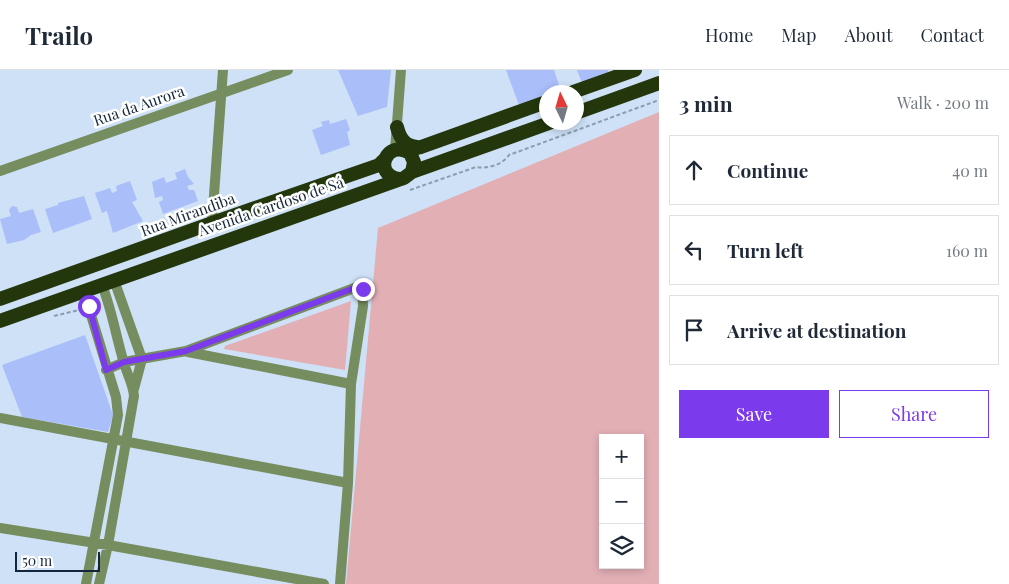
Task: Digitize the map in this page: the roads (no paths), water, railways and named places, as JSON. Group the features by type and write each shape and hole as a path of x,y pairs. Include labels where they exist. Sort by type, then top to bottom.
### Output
{"highway":[{"path":"584,87 618,73 635,70"},
{"path":"584,110 659,83"},
{"name":"Rua Mirandiba","path":"0,299 212,222 379,165 395,153 421,147 539,105"},
{"path":"397,127 399,135 406,144 421,147"},
{"name":"Avenida Cardoso de Sá","path":"0,322 408,176 412,172 539,127"},
{"path":"399,179 390,176 384,168 395,153 412,157 414,167 412,172"}],"street":[{"path":"212,222 223,70"},
{"name":"Rua da Aurora","path":"0,171 288,70"},
{"path":"395,153 401,70"},
{"path":"99,584 108,545 133,405 134,389 142,359 108,282"},
{"path":"108,282 109,303 124,362 134,389"},
{"path":"106,370 124,362 186,351 360,286 362,287 363,306 351,384 348,483 340,584"},
{"path":"84,292 118,408 115,440 86,584"},
{"path":"186,351 351,384"},
{"path":"0,418 348,483"},
{"path":"0,528 108,545 324,584"}]}
